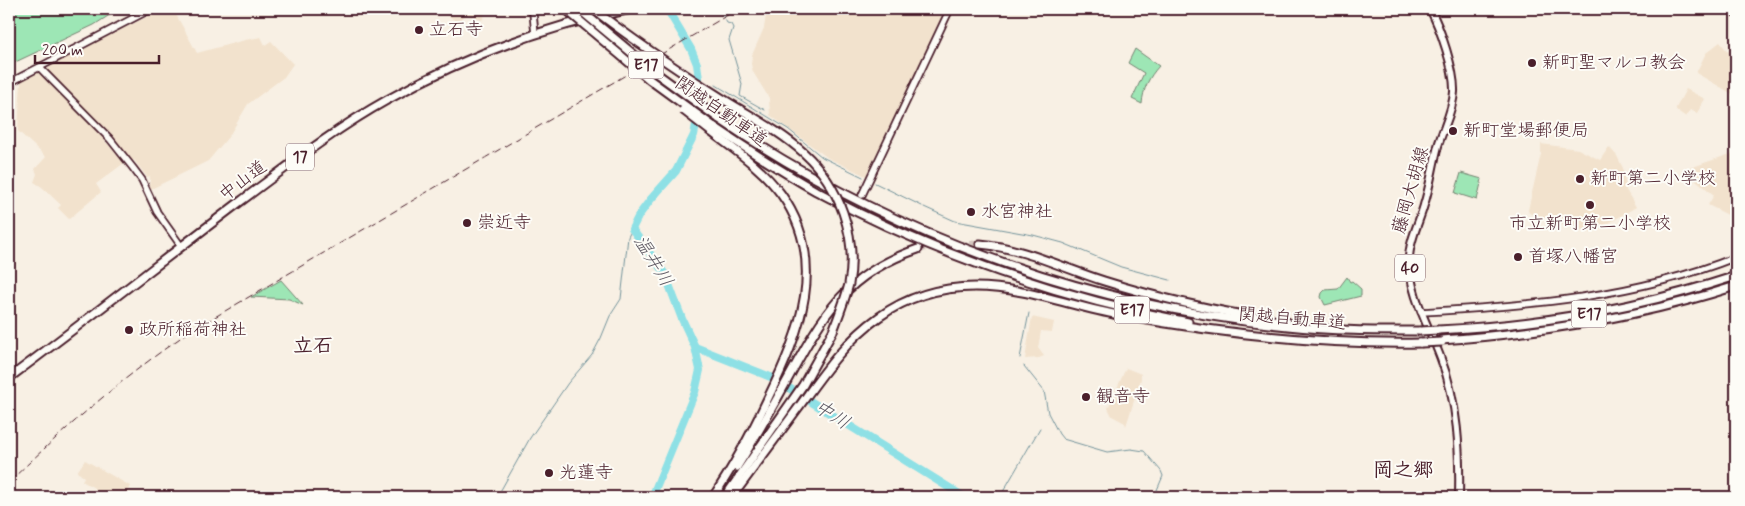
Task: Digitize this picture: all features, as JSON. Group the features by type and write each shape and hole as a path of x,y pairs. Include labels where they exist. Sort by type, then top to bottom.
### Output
{"highway":[{"name":"関越自動車道","path":"578,9 656,73 718,118 791,165 852,198 936,237 978,254 1098,292 1162,307 1224,318 1289,326 1360,331 1420,331 1516,324 1594,313 1658,299 1736,276"},
{"path":"593,9 680,71 793,144 814,162 822,173 845,216 851,250 849,282 843,306 833,331 803,385 725,497"},
{"name":"中山道","path":"9,378 313,147 369,110 460,63 535,34 619,10 631,9"},
{"path":"566,10 638,74 712,129 768,178 790,208 799,229 805,251 806,292 797,332 781,372 750,434 732,468 713,497"},
{"name":"関越自動車道","path":"712,129 787,174 848,207 930,245 998,271 1061,292 1130,310 1221,328 1280,335 1359,340 1442,341 1562,328 1628,316 1736,286"},
{"path":"980,244 1020,251 1102,280 1178,302 1247,316 1360,331"},
{"path":"718,497 752,443 807,342 828,310 864,276 890,260 918,249"},
{"path":"732,497 828,366 849,343 869,324 891,309 938,291 976,287 1003,289 1147,320 1279,337 1359,343 1421,342"}],"main road":[{"name":"藤岡大胡線","path":"1430,9 1451,67 1454,92 1410,252 1411,283 1421,312 1442,360 1456,419 1460,497"}],"street":[{"path":"9,83 151,9"},
{"path":"530,9 533,13 535,34"},
{"path":"862,195 950,9"},
{"path":"1734,9 1736,14"},
{"path":"40,68 110,139 142,180 157,212 182,246"},
{"path":"1421,312 1496,308 1552,302 1610,292 1674,277 1736,257"}],"shaded area":[{"path":"163,9 173,9 197,53 261,37 265,45 271,41 293,64 284,77 248,104 229,136 208,161 151,189 150,176 147,177 134,160 131,161 111,136 47,70 50,65"},
{"path":"438,9 488,9 482,20 466,14 459,23"},
{"path":"767,9 947,9 866,176 828,158 770,115 769,98 753,72 751,64 752,55 764,28"},
{"path":"1720,42 1728,52 1736,43 1736,96 1696,73 1706,53"},
{"path":"38,73 42,74 86,119 124,163 96,184 101,192 69,219 58,208 61,205 34,182 37,174 35,169 46,157 18,131 21,82"},
{"path":"1686,89 1705,99 1697,113 1690,110 1686,117 1676,108"},
{"name":"新町第二小学校","path":"1541,144 1578,149 1600,160 1609,147 1617,156 1623,168 1626,190 1636,207 1592,233 1529,213 1528,210 1541,154"},
{"path":"1736,152 1736,219 1708,205 1714,195 1684,170"},
{"path":"1032,317 1054,322 1052,332 1041,331 1038,348 1044,356 1025,359"},
{"path":"1126,368 1141,374 1141,379 1126,426 1125,423 1112,416 1108,408"},
{"path":"85,460 130,486 125,497 92,497 96,489 82,481 84,477 77,472"}],"green space":[{"path":"9,9 119,9 94,25 9,65"},
{"path":"1135,49 1159,66 1147,84 1142,104 1132,99 1144,73 1128,63"},
{"path":"1461,173 1482,179 1477,200 1455,193"},
{"path":"1347,277 1350,282 1352,281 1361,289 1361,296 1325,305 1321,297 1322,293 1325,290 1338,289"},
{"path":"281,280 303,305 289,299 251,297"}],"waterway":[{"name":"温井川","path":"652,497 695,392 700,370 695,347 665,274 632,229 639,215 651,199 676,171 694,135 698,114 699,79 697,64 691,49 667,9"},
{"path":"719,9 727,23 731,24 733,28 729,40 742,84 740,96 765,110"},
{"name":"温井川","path":"698,73 702,76"},
{"path":"716,85 788,129 822,157 863,177"},
{"path":"875,183 922,206"},
{"path":"924,207 955,221 1033,235 1063,243 1121,267 1170,280"},
{"path":"497,497 530,438 568,383 592,355 610,316 621,299 628,237 632,229"},
{"path":"1020,358 1029,313"},
{"name":"中川","path":"695,347 773,378 964,497"},
{"path":"1024,366 1044,391 1048,413 1063,439 1107,452 1131,449 1144,451 1163,476 1154,497"},
{"path":"1000,497 1040,428"}],"tunnel":[{"path":"918,249 945,245 980,244"}],"railway":[{"path":"9,482 94,404 186,334 738,9"},
{"path":"1718,497 1736,489"}],"place":[{"name":"立石寺","path":"419,30"},
{"name":"新町聖マルコ教会","path":"1532,63"},
{"name":"新町堂場郵便局","path":"1453,131"},
{"name":"新町第二小学校","path":"1580,179"},
{"name":"市立新町第二小学校","path":"1590,205"},
{"name":"水宮神社","path":"971,212"},
{"name":"崇近寺","path":"467,223"},
{"name":"首塚八幡宮","path":"1518,257"},
{"name":"政所稲荷神社","path":"129,330"},
{"name":"観音寺","path":"1086,397"},
{"name":"光蓮寺","path":"549,473"}],"district":[{"name":"立石","path":"313,346"},
{"name":"岡之郷","path":"1403,470"}]}
